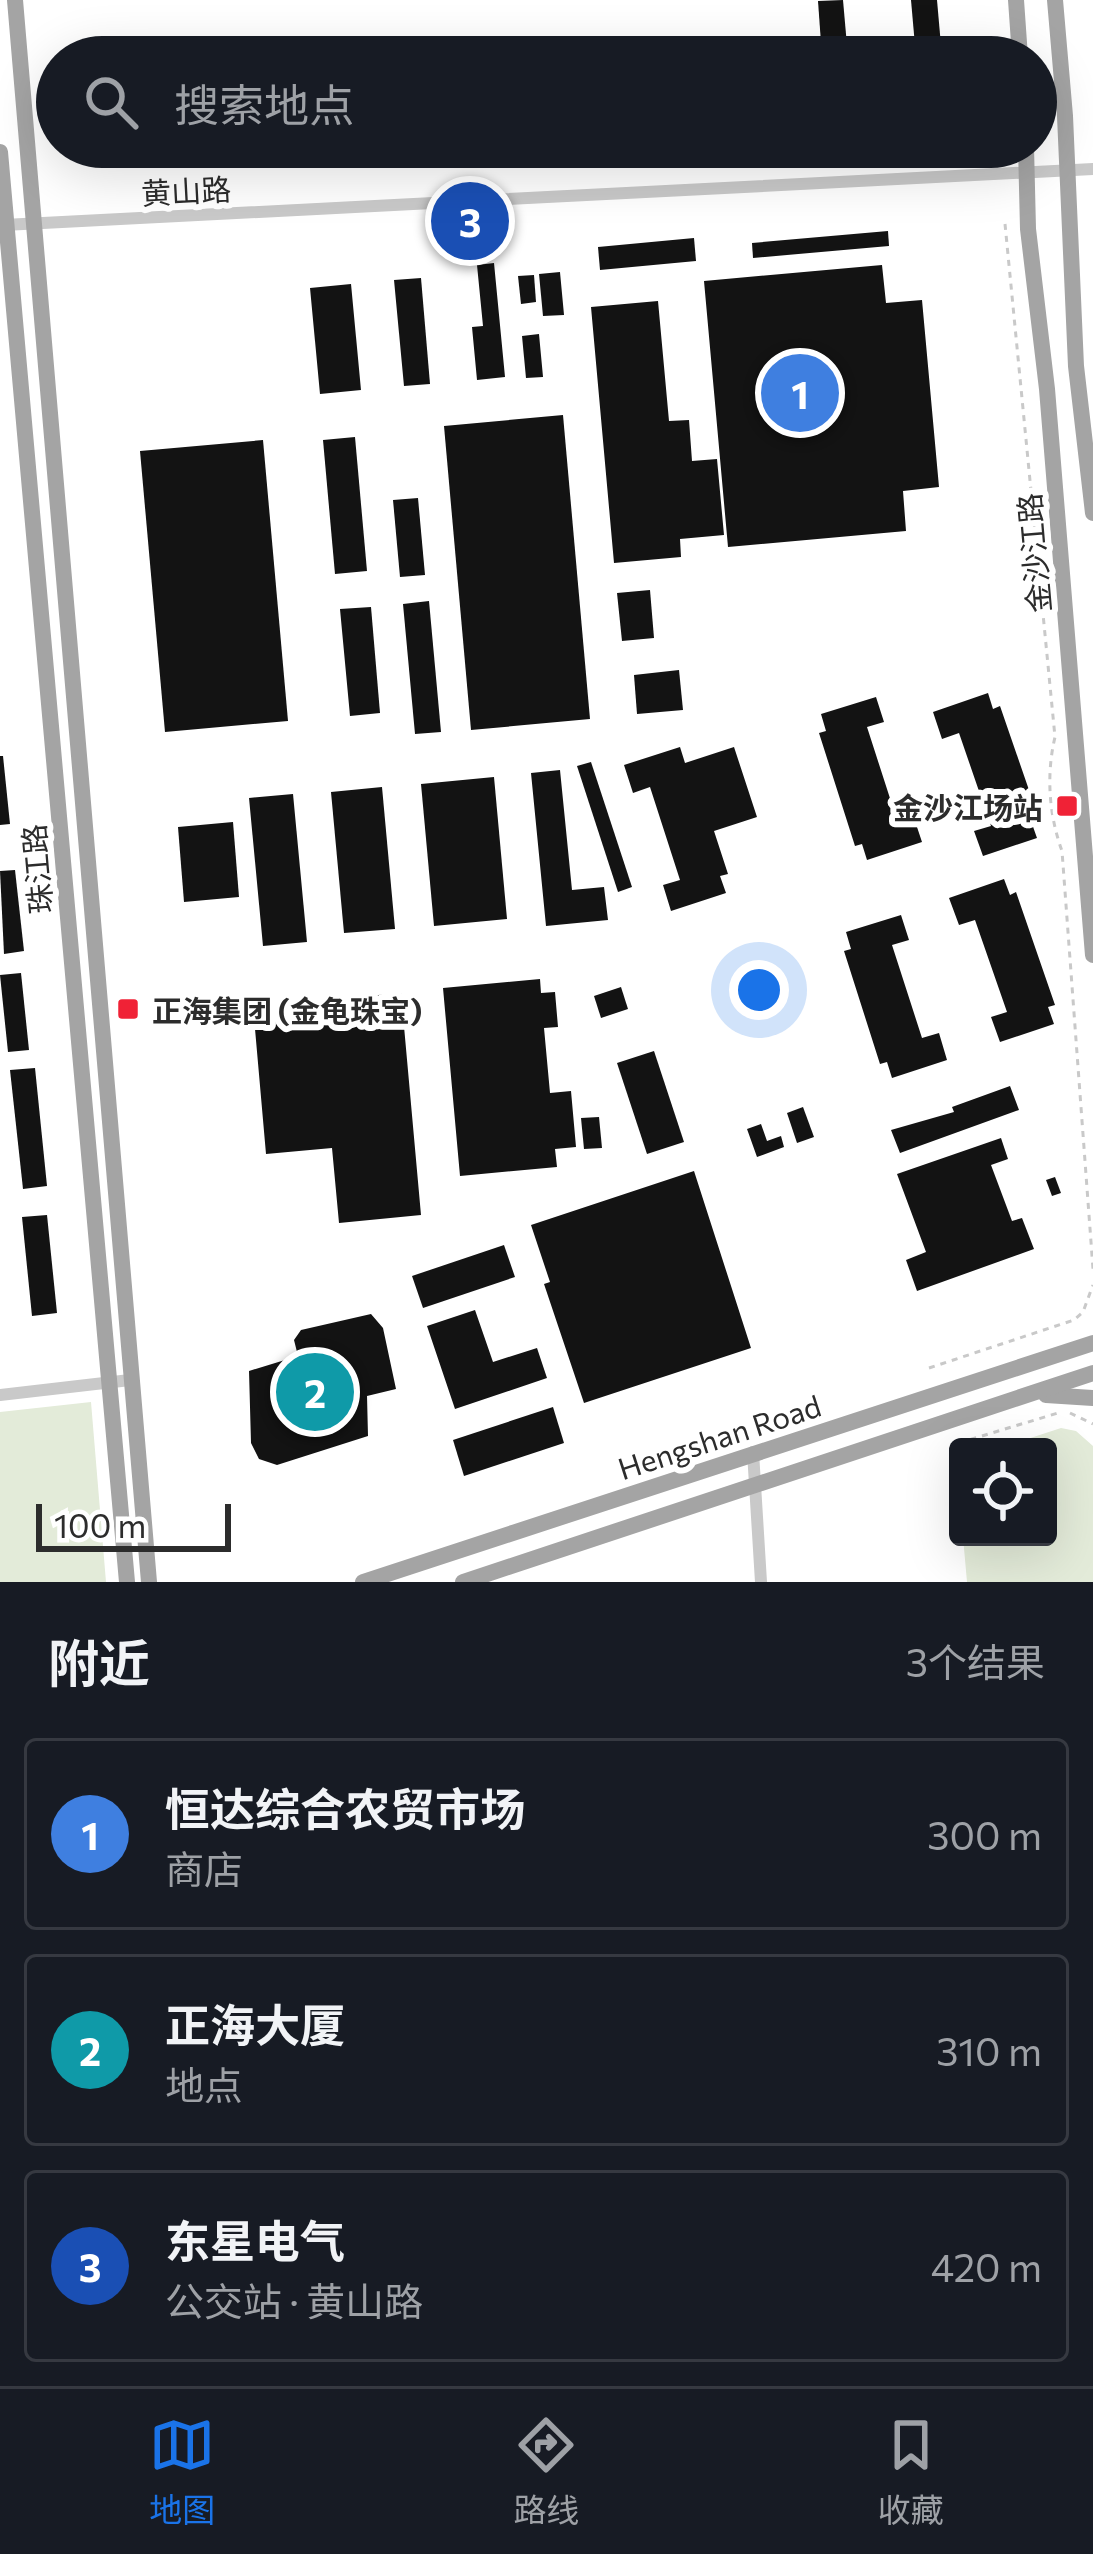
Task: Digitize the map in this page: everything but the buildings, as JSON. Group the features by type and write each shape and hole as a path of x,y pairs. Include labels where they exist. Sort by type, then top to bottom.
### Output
{"main road":[{"path":"15,0 149,1582"},
{"path":"1016,0 1019,36"},
{"path":"1055,0 1076,366 1093,513"},
{"name":"珠江路","path":"0,152 127,1582"},
{"name":"金沙江路","path":"1027,168 1093,955"},
{"name":"Hengshan Road","path":"363,1582 1093,1343"},
{"name":"Hengshan Road","path":"463,1582 1093,1373"},
{"path":"1027,1395 1093,1398"}],"street":[{"name":"黄山路","path":"3,225 1093,169"},
{"path":"0,1395 130,1380"},
{"path":"753,1452 761,1582"}],"path":[{"path":"1005,224 1055,737 1049,762 1053,824 1062,851 1093,1269"},
{"path":"929,1368 1074,1320 1083,1312 1093,1285"},
{"path":"976,1438 1065,1412 1093,1424"}],"green space":[{"path":"91,1402 106,1582 0,1582 0,1412"},
{"path":"1061,1428 1076,1431 1093,1446 1093,1582 967,1582 964,1546 1057,1546 1057,1438 1030,1438"}],"place":[{"name":"东星电气","path":"470,221"},
{"name":"恒达综合农贸市场","path":"800,393"},
{"name":"金沙江场站","path":"1067,806"},
{"name":"正海集团 (金龟珠宝)","path":"128,1009"},
{"name":"正海大厦","path":"315,1392"}]}
